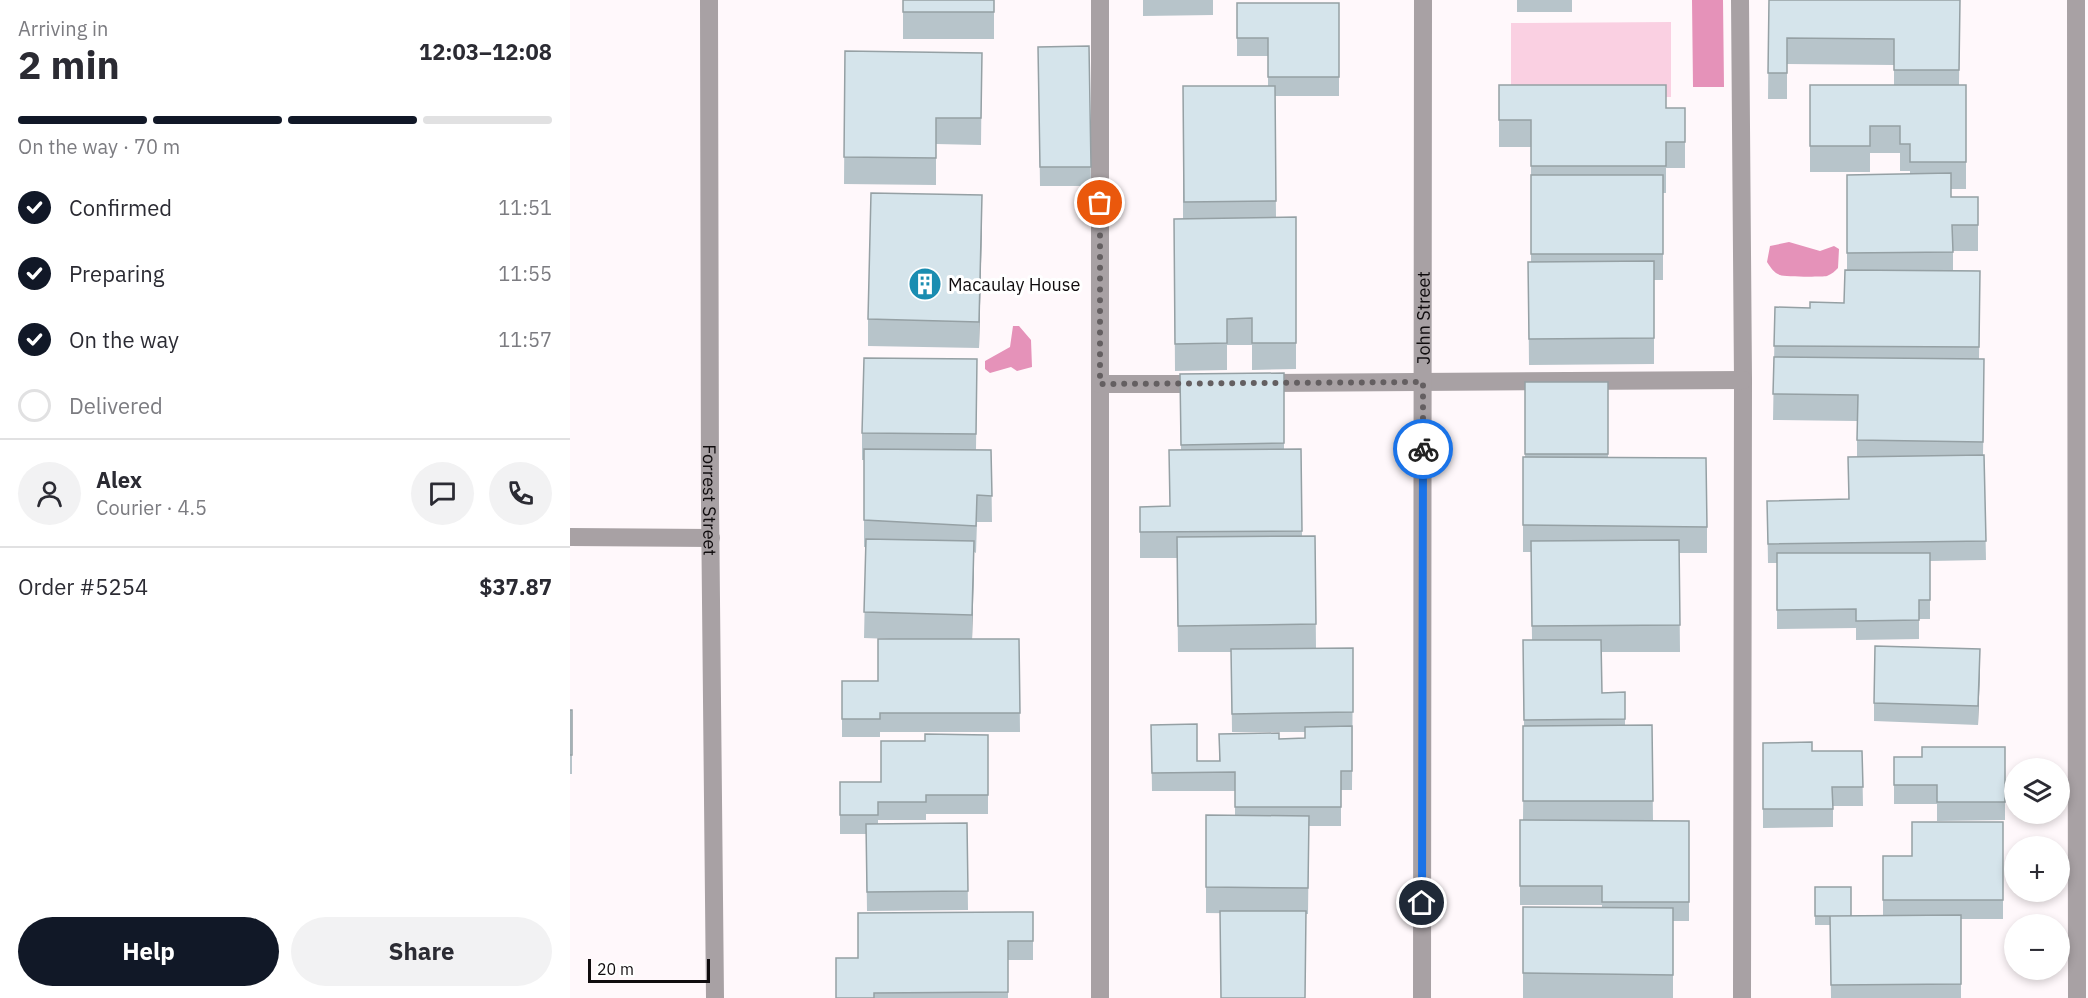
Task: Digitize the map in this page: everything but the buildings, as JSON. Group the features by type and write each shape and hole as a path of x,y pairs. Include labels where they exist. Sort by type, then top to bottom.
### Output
{"street":[{"name":"Forrest Street","path":"709,0 715,998"},
{"path":"1100,0 1100,998"},
{"name":"John Street","path":"1422,998 1423,0"},
{"path":"1740,0 1743,380 1742,998"},
{"path":"2076,0 2077,998"},
{"path":"1244,383 1743,380"},
{"path":"1100,384 1220,383"},
{"path":"570,537 711,538"}],"shaded area":[{"path":"1692,0 1723,0 1724,87 1693,87"},
{"path":"1671,22 1671,97 1511,98 1511,23"},
{"path":"1789,242 1820,251 1834,246 1839,249 1838,268 1827,276 1778,274 1767,262 1770,246"},
{"path":"1013,326 1019,326 1031,340 1032,367 1017,371 1011,367 990,373 985,369 985,361 1010,347"}],"way so far":[{"path":"1100,203 1100,384 1423,382 1423,449"}],"place":[{"name":"Macaulay House","path":"925,284"}],"route":[{"path":"1422,903 1423,449"}]}
